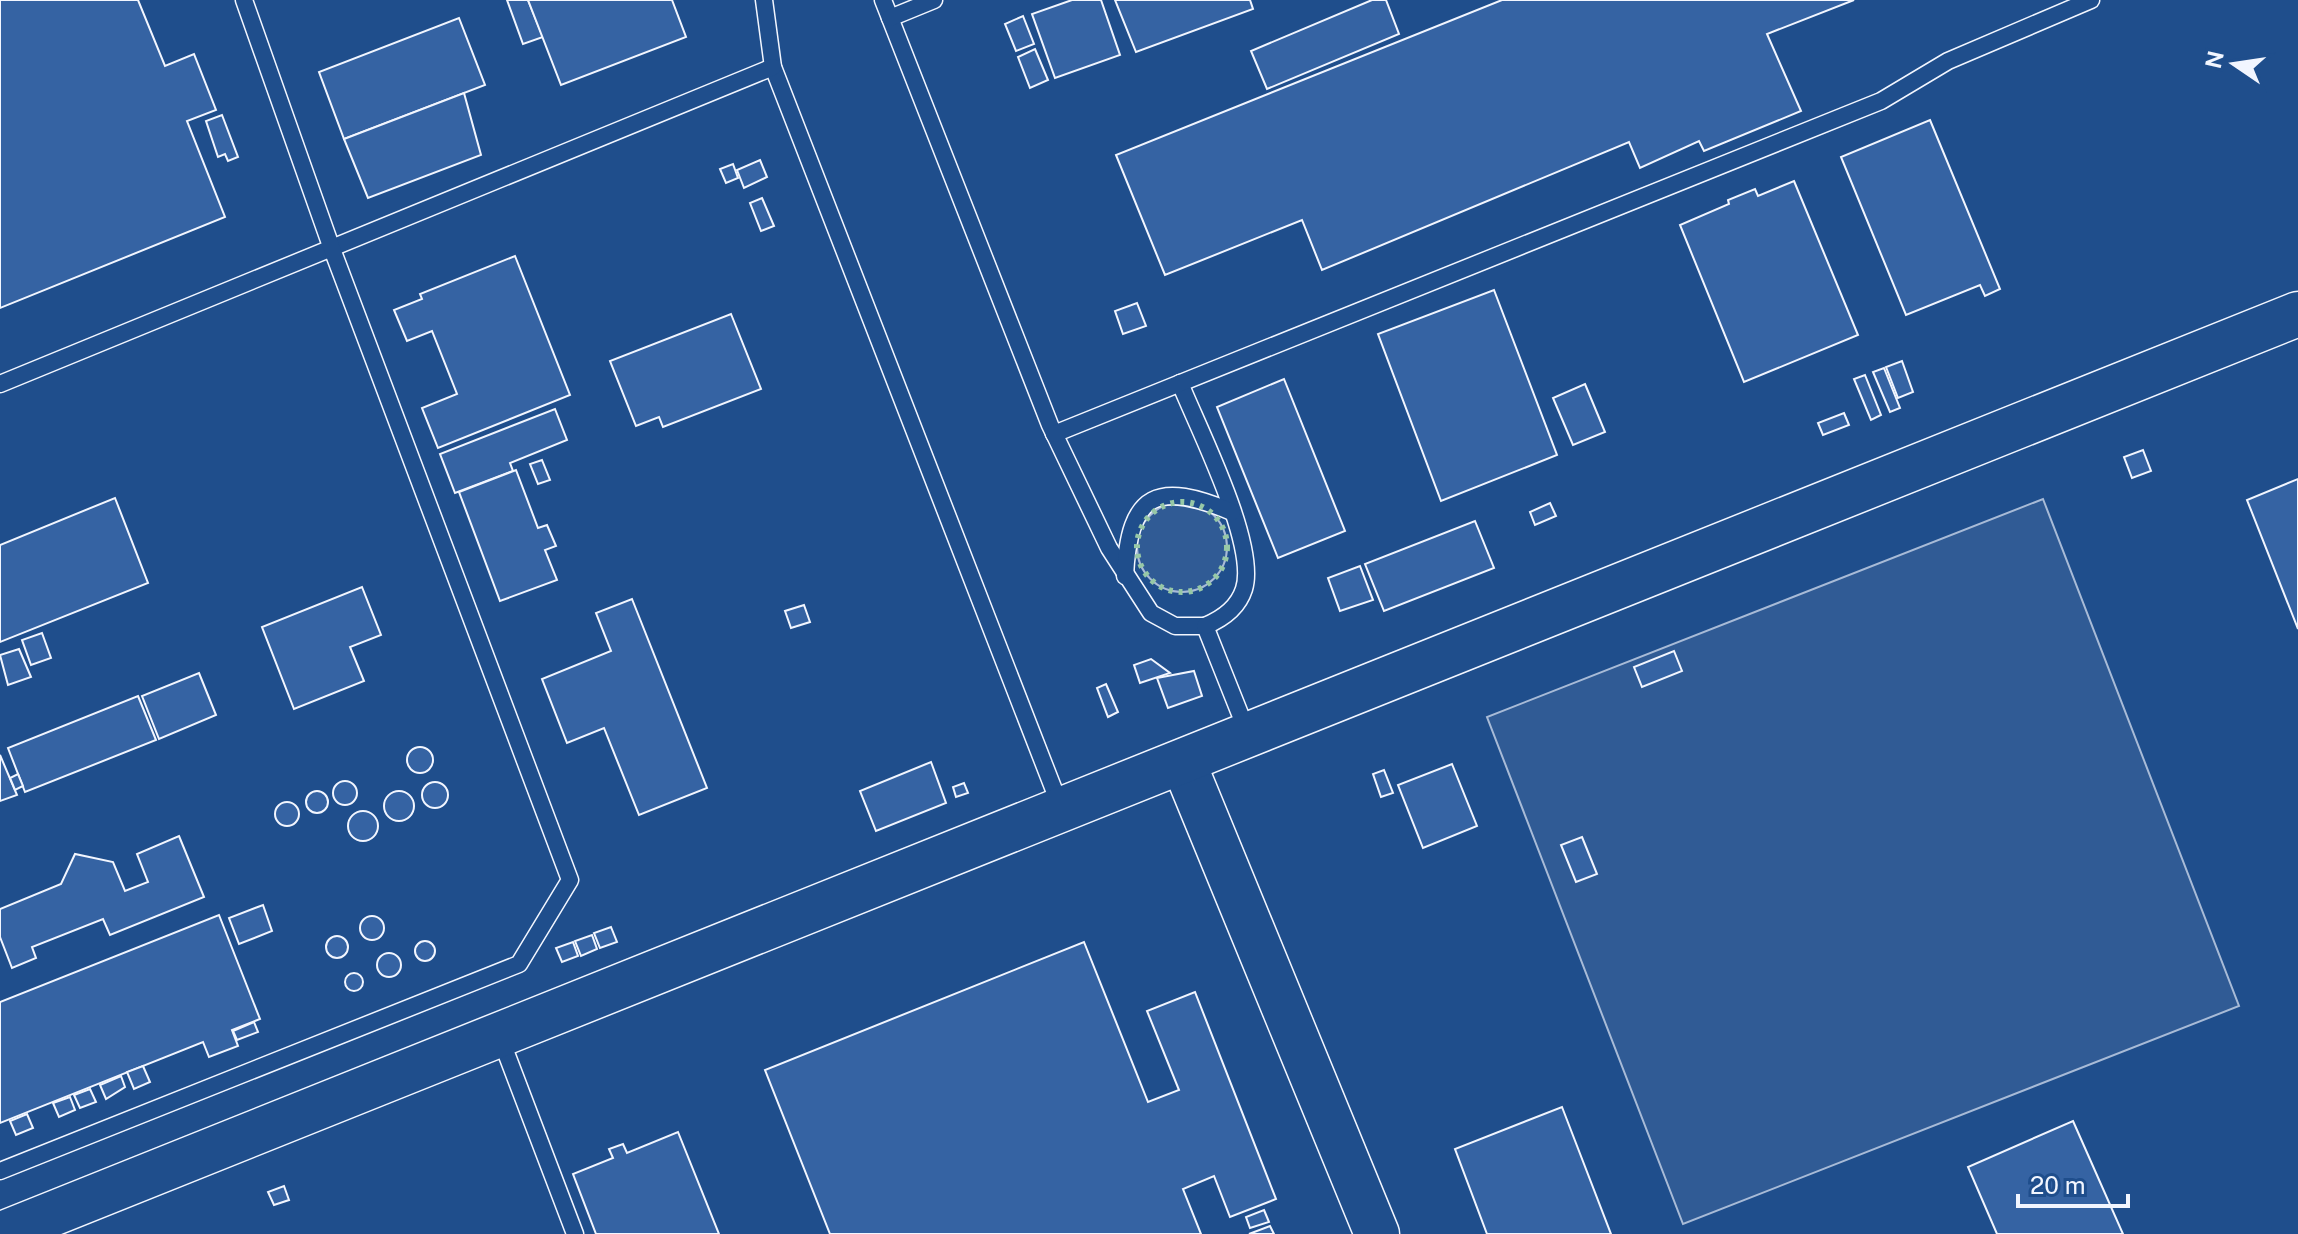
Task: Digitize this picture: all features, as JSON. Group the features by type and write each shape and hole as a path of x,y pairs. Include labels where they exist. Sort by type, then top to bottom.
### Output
{"street":[{"path":"2,1234 2298,314"},
{"path":"1183,762 1377,1234"}],"lane":[{"path":"0,1171 519,964 570,880 332,249 244,0"},
{"path":"764,0 773,67 1062,810"},
{"path":"883,0 1054,434 1125,578 1151,613 1163,621 1190,628 1205,626 1231,609 1244,588 1246,562 1232,512 1180,383"},
{"path":"890,18 934,0"},
{"path":"1054,434 1881,101 1948,61 2091,0"},
{"path":"0,384 773,67"},
{"path":"1125,578 1129,532 1138,515 1153,502 1163,497 1186,494 1232,512"},
{"path":"1205,626 1249,735"},
{"path":"500,1035 575,1234"}],"shaded area":[{"path":"2043,499 2239,1006 1683,1224 1487,717"},
{"path":"1182,502 1199,505 1214,515 1224,530 1227,547 1224,564 1214,579 1199,589 1182,592 1165,589 1150,579 1140,564 1137,547 1140,530 1150,515 1165,505"}],"building":[{"path":"0,0 138,0 165,66 194,54 216,110 187,121 225,217 0,308"},
{"path":"507,0 528,0 543,37 523,44"},
{"path":"528,0 672,0 686,37 561,85"},
{"path":"1072,0 1101,0 1120,55 1055,78 1032,14"},
{"path":"1115,0 1250,0 1253,9 1136,52"},
{"path":"1372,0 1386,0 1399,34 1267,89 1251,51"},
{"path":"1502,0 1854,0 1767,34 1801,111 1704,151 1699,141 1640,168 1629,142 1322,270 1302,220 1165,275 1116,155"},
{"path":"1023,16 1034,44 1016,51 1005,24"},
{"path":"459,18 485,85 344,139 319,72"},
{"path":"1035,49 1048,80 1030,88 1018,57"},
{"path":"464,93 481,155 368,198 344,139"},
{"path":"222,115 238,157 228,161 225,154 218,157 206,121"},
{"path":"1930,120 2000,289 1985,296 1980,285 1906,315 1841,157"},
{"path":"760,160 767,177 744,188 737,170"},
{"path":"733,164 738,178 726,183 720,169"},
{"path":"1794,181 1858,335 1744,382 1680,225 1755,189 1758,196"},
{"path":"762,198 774,226 761,231 750,203"},
{"path":"515,256 570,395 438,448 422,408 457,394 432,331 407,341 394,310 422,299 420,294"},
{"path":"1494,290 1557,455 1441,501 1378,334"},
{"path":"1137,303 1146,326 1123,334 1115,311"},
{"path":"731,314 761,389 663,427 659,417 636,426 610,361"},
{"path":"1902,361 1913,392 1898,398 1886,367"},
{"path":"1884,368 1900,408 1890,412 1873,372"},
{"path":"1865,375 1881,415 1871,420 1854,379"},
{"path":"1284,379 1345,531 1278,558 1217,407"},
{"path":"1585,384 1605,432 1573,445 1553,398"},
{"path":"555,409 567,440 510,463 513,471 455,493 440,454"},
{"path":"1844,413 1849,425 1823,435 1818,423"},
{"path":"2143,450 2151,471 2132,478 2124,457"},
{"path":"542,460 550,480 538,484 530,464"},
{"path":"516,470 538,528 547,525 556,546 545,550 557,580 500,601 459,492"},
{"path":"2298,479 2298,629 2247,500"},
{"path":"115,498 148,583 0,642 0,545"},
{"path":"1550,503 1556,516 1535,525 1530,512"},
{"path":"1475,521 1494,568 1384,611 1365,564"},
{"path":"1360,566 1373,600 1340,611 1328,578"},
{"path":"362,587 381,635 350,647 364,681 294,709 262,627"},
{"path":"632,599 707,788 639,815 604,728 567,743 542,679 611,651 596,613"},
{"path":"804,605 810,622 791,628 785,611"},
{"path":"42,633 51,658 31,665 22,640"},
{"path":"19,649 31,677 8,685 0,655"},
{"path":"1674,651 1682,671 1642,687 1634,667"},
{"path":"1151,659 1170,673 1140,683 1134,665"},
{"path":"1194,671 1202,696 1168,708 1157,678"},
{"path":"199,673 216,715 159,739 142,696"},
{"path":"1106,684 1118,712 1108,717 1097,688"},
{"path":"138,696 156,740 25,792 8,748"},
{"path":"420,747 429,751 433,760 429,769 420,773 411,769 407,760 411,751"},
{"path":"0,755 17,795 0,801"},
{"path":"931,762 946,803 876,831 860,791"},
{"path":"1452,764 1477,826 1423,848 1398,785"},
{"path":"1384,770 1393,793 1381,797 1373,774"},
{"path":"18,774 23,786 15,790 10,778"},
{"path":"345,781 353,785 357,793 353,801 345,805 337,801 333,793 337,785"},
{"path":"435,782 444,786 448,795 444,804 435,808 426,804 422,795 426,786"},
{"path":"964,783 968,793 956,797 953,787"},
{"path":"317,791 325,794 328,802 325,810 317,813 309,810 306,802 309,794"},
{"path":"399,791 410,795 414,806 410,817 399,821 388,817 384,806 388,795"},
{"path":"287,802 296,805 299,814 296,823 287,826 278,823 275,814 278,805"},
{"path":"363,811 374,815 378,826 374,837 363,841 352,837 348,826 352,815"},
{"path":"179,836 204,897 110,935 103,919 32,947 36,958 12,968 0,937 0,909 61,884 75,854 113,862 125,891 148,882 137,854"},
{"path":"1582,837 1597,874 1576,882 1561,845"},
{"path":"263,905 272,931 239,944 229,918"},
{"path":"219,915 260,1019 232,1030 238,1046 209,1057 203,1042 0,1123 0,1002"},
{"path":"372,916 381,919 384,928 381,937 372,940 363,937 360,928 363,919"},
{"path":"611,927 617,942 600,948 594,933"},
{"path":"592,935 597,949 581,956 575,941"},
{"path":"333,936 341,936 348,947 341,958 333,958 326,951 326,943"},
{"path":"425,941 432,944 435,951 432,958 425,961 418,958 415,951 418,944"},
{"path":"573,942 578,956 562,962 556,948"},
{"path":"1084,942 1148,1102 1179,1090 1147,1011 1195,992 1276,1199 1230,1217 1214,1176 1183,1189 1201,1234 830,1234 765,1070"},
{"path":"389,953 398,956 401,965 398,974 389,977 380,974 377,965 380,956"},
{"path":"350,973 358,973 363,982 361,989 350,991 345,986 345,978"},
{"path":"254,1022 258,1032 237,1040 233,1031"},
{"path":"143,1066 150,1082 134,1089 127,1072"},
{"path":"121,1076 125,1087 106,1099 100,1085"},
{"path":"90,1089 96,1102 80,1108 74,1095"},
{"path":"70,1097 75,1110 59,1117 53,1103"},
{"path":"1562,1107 1611,1234 1487,1234 1455,1149"},
{"path":"27,1114 33,1128 16,1135 10,1121"},
{"path":"2073,1121 2123,1234 1997,1234 1968,1167"},
{"path":"678,1132 719,1234 596,1234 573,1174 613,1158 609,1149 623,1144 627,1153"},
{"path":"284,1186 289,1200 274,1205 268,1192"},
{"path":"1264,1210 1269,1222 1250,1228 1246,1217"},
{"path":"1270,1226 1274,1234 1249,1234"}],"hedge":[{"path":"1182,502 1199,505 1214,515 1224,530 1227,547 1224,564 1214,579 1199,589 1182,592 1165,589 1150,579 1140,564 1137,547 1140,530 1150,515 1165,505 1182,502"}]}
